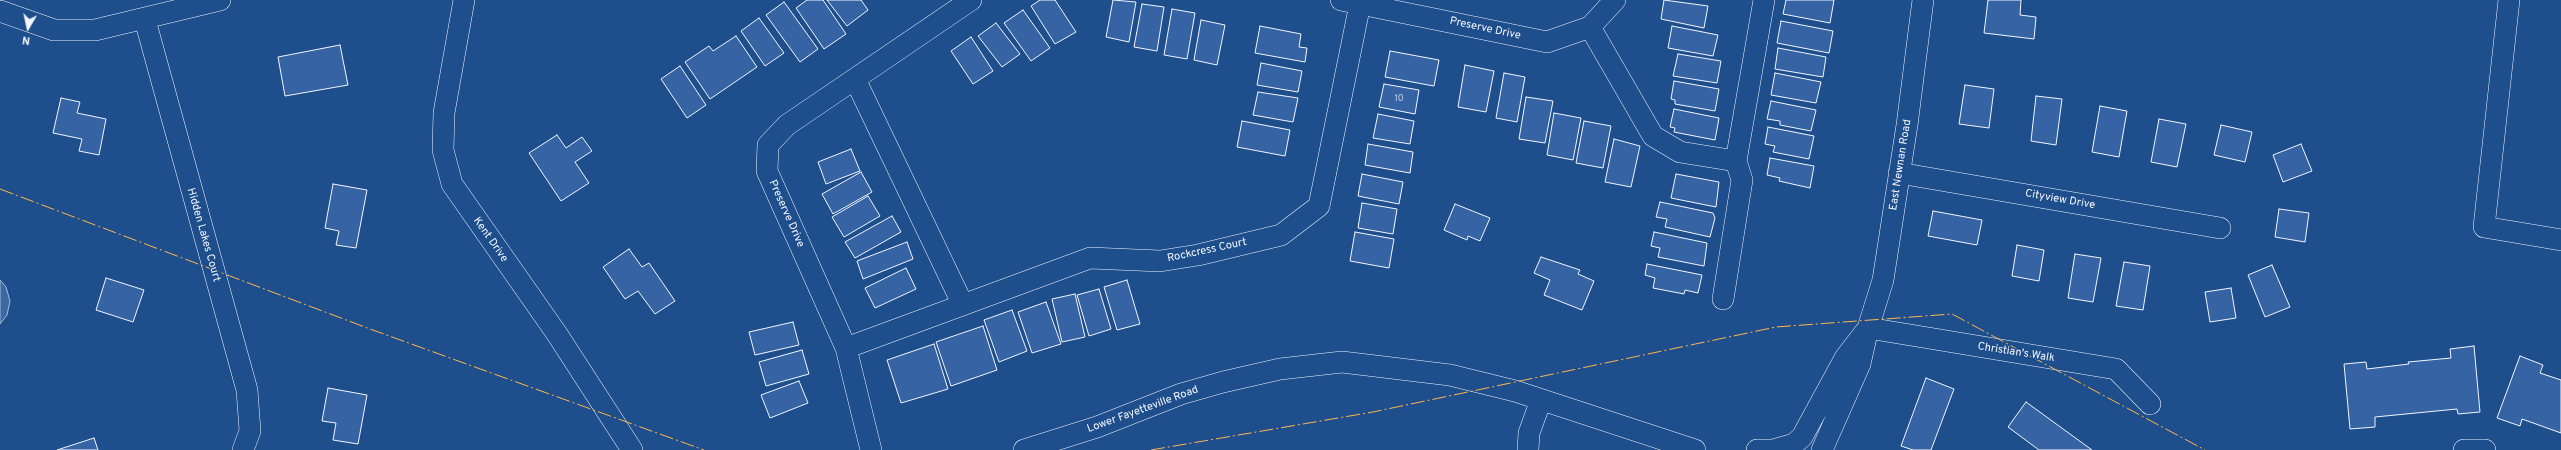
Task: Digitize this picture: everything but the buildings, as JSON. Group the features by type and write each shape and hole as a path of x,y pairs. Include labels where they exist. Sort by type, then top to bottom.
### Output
{"street":[{"path":"0,11 54,30 95,30 145,20 220,0"},
{"name":"Kent Drive","path":"464,0 444,113 443,150 452,184 557,334 632,450"},
{"name":"Preserve Drive","path":"871,450 846,348 767,171 768,144 787,125 971,0"},
{"name":"Preserve Drive","path":"1351,2 1547,42 1590,27 1615,0"},
{"path":"1724,299 1742,180 1736,161 1764,0"},
{"name":"East Newnan Road","path":"1822,450 1860,364 1868,328 1883,280 1899,173 1908,125 1923,0"},
{"path":"2509,0 2484,227 2561,240"},
{"name":"Rockcress Court","path":"846,348 1090,258 1160,261 1198,255 1281,235 1319,206 1351,2"},
{"name":"Hidden Lakes Court","path":"145,20 247,390 250,431 243,450"},
{"path":"1590,27 1653,136 1680,152 1736,161"},
{"path":"855,79 963,305"},
{"name":"Cityview Drive","path":"1899,173 2220,228"},
{"name":"East Newnan Road","path":"1772,450 1794,444 1802,437 1844,358 1868,328"},
{"name":"Christian's Walk","path":"1868,328 2116,369 2150,404"},
{"name":"Lower Fayetteville Road","path":"1024,450 1097,427 1181,394 1222,382 1280,369 1342,362 1450,375 1541,400 1616,423 1695,450"},
{"path":"1528,450 1529,432 1541,400"},
{"name":"Lower Fayetteville Road","path":"1590,416 1613,432 1652,450"},
{"path":"2464,450 2480,448 2485,450"}],"water":[{"path":"0,280 6,287 10,301 7,315 0,324"}],"power":[{"path":"0,189 370,329 704,450"},
{"path":"1151,450 1373,412 1776,327 1952,314 2205,450"}]}
